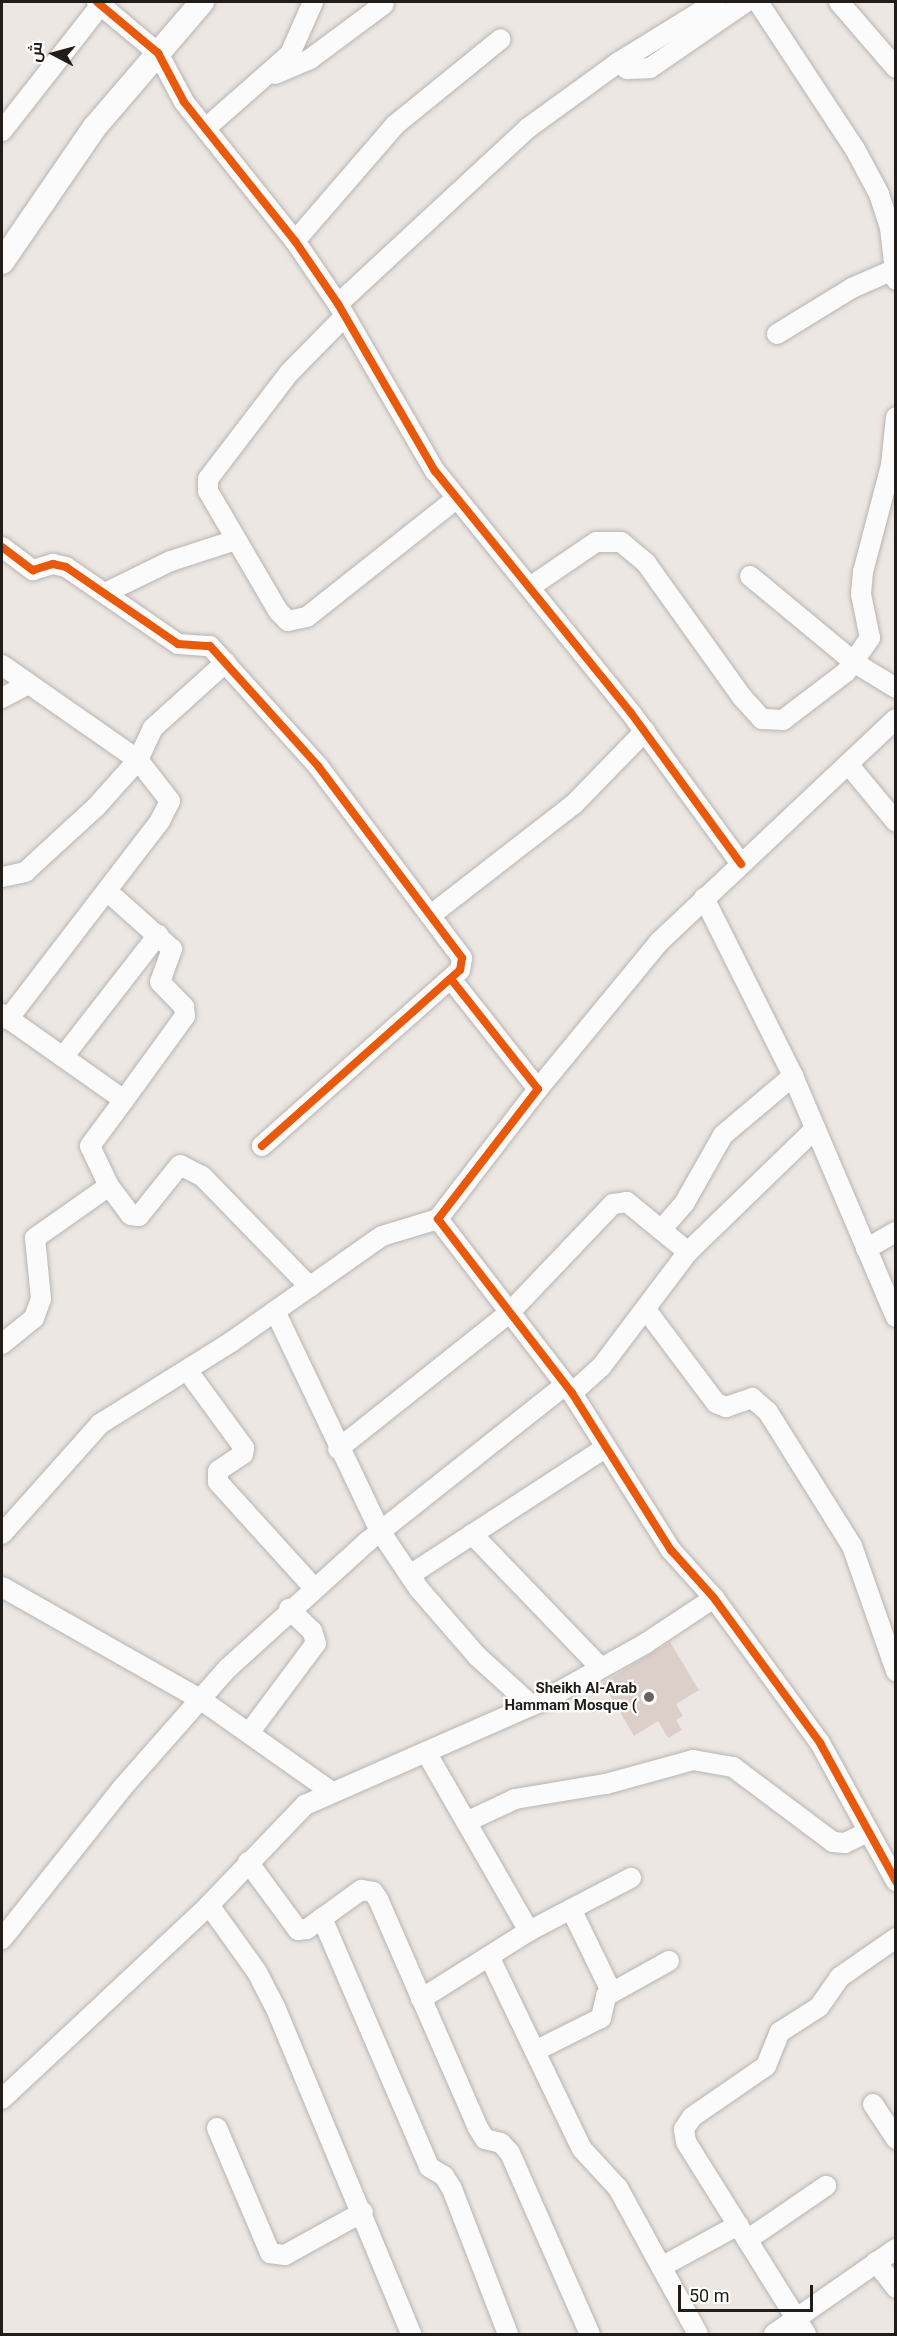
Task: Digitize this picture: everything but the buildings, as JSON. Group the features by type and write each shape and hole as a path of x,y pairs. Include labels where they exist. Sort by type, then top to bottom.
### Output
{"street":[{"path":"2,131 100,2 158,53 184,102 295,241 341,310 414,440 457,498 645,731 741,864"},
{"path":"2,262 94,128 202,2"},
{"path":"207,128 269,76 301,36 313,2"},
{"path":"457,498 299,620 282,617 208,491 208,479 289,373 341,310 492,158 619,62 716,2"},
{"path":"619,62 627,69 650,68 746,2"},
{"path":"758,2 855,149 879,194 891,228 896,280"},
{"path":"839,2 896,68"},
{"path":"269,76 310,59 384,4"},
{"path":"295,241 395,125 501,39"},
{"path":"777,334 852,288 895,269"},
{"path":"530,587 596,542 621,542 646,563 742,697 762,719 771,721 800,712 855,663 870,638 861,594 862,572 891,465 896,417"},
{"path":"105,593 171,561 236,540"},
{"path":"2,547 33,570 53,564 66,567 178,644 203,643 226,662 318,766 462,958 460,970 452,978 262,1146"},
{"path":"750,576 855,663 896,688"},
{"path":"2,877 25,872 38,861 138,759 153,728 226,662"},
{"path":"2,665 138,759 170,801 107,891 5,1017 124,1100"},
{"path":"2,698 28,684"},
{"path":"2,1534 100,1424 187,1370 395,1228 438,1219 538,1089 659,942 896,719"},
{"path":"431,915 574,804 645,731"},
{"path":"848,764 896,822"},
{"path":"107,891 172,950 160,982 184,1007 184,1024 90,1146 109,1186 136,1217 175,1170 185,1166 202,1176 310,1287"},
{"path":"704,898 793,1076 896,1317"},
{"path":"63,1057 158,935"},
{"path":"452,978 538,1089"},
{"path":"661,1230 685,1202 723,1136 793,1076"},
{"path":"2,1939 123,1787 201,1699 289,1609 380,1531 568,1389 601,1367 647,1311 688,1252 815,1129"},
{"path":"2,1344 37,1312 42,1292 35,1238 109,1186"},
{"path":"338,1449 510,1312 613,1204 627,1202 688,1252"},
{"path":"438,1219 568,1389 670,1551 714,1598 820,1743 868,1832 889,1856 896,1881"},
{"path":"866,1249 896,1232"},
{"path":"275,1311 338,1449 380,1531 410,1575 477,1656 531,1705"},
{"path":"647,1311 716,1403 726,1407 752,1398 768,1412 852,1546 896,1671"},
{"path":"187,1370 244,1448 243,1454 218,1471 219,1482 314,1587"},
{"path":"410,1575 605,1448"},
{"path":"472,1534 601,1668"},
{"path":"2,1587 201,1699 332,1792"},
{"path":"2,2099 209,1905 305,1805 531,1705 601,1668 714,1598"},
{"path":"249,1733 316,1643 312,1631 289,1609"},
{"path":"426,1752 529,1931"},
{"path":"466,1822 515,1798 606,1784 693,1760 733,1767 833,1842 845,1843 868,1832"},
{"path":"248,1862 298,1930 322,1918 361,1890 373,1892 481,2135 501,2142 513,2159 590,2334"},
{"path":"421,1999 529,1931 631,1878"},
{"path":"209,1905 252,1964 276,2009 363,2212 411,2334"},
{"path":"571,1909 612,1993"},
{"path":"322,1918 429,2167 444,2176 452,2189 508,2334"},
{"path":"801,2327 686,2142 684,2129 692,2117 766,2066 780,2032 819,2007 840,1977 896,1938"},
{"path":"489,1956 582,2149 613,2179 698,2334"},
{"path":"534,2051 601,2018 603,2000 669,1961"},
{"path":"873,2104 896,2139"},
{"path":"217,2128 270,2253 285,2255 363,2212"},
{"path":"661,2267 742,2233 826,2186"},
{"path":"774,2334 801,2327 876,2262 896,2248"},
{"path":"876,2262 896,2288"}],"cycle path":[{"path":"97,2 158,53 184,102 295,241 338,304 435,471 631,713 741,864"},
{"path":"2,547 33,570 53,564 66,567 178,644 210,646 318,766 462,958 460,970 262,1146"},
{"path":"451,979 538,1089 438,1219 572,1393 671,1550 714,1598 820,1743 896,1881"}],"place":[{"name":"Sheikh Al-Arab Hammam Mosque (","path":"649,1697"}]}
